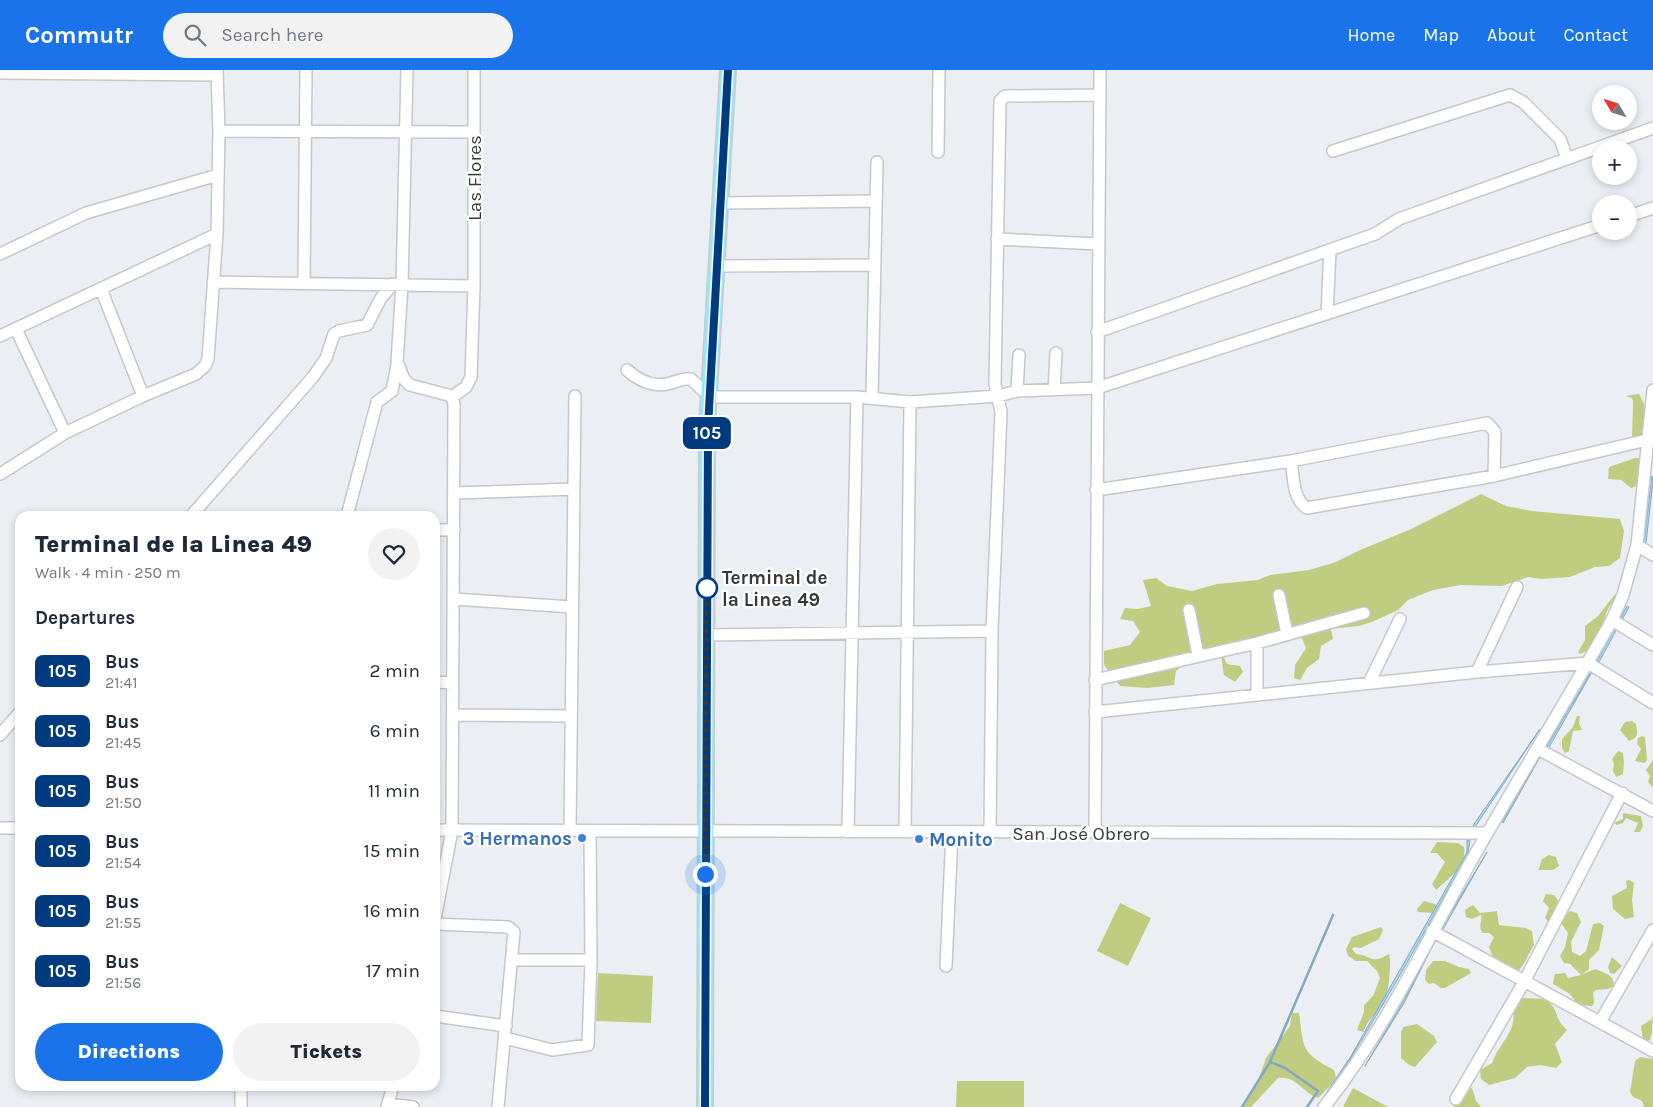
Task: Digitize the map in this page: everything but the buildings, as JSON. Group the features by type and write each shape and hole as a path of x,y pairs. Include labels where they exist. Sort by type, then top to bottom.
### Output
{"main road":[{"path":"705,1107 708,427 728,70"}],"street":[{"path":"304,282 306,70"},
{"path":"348,511 376,402 394,388 397,362 398,284 407,70"},
{"name":"Las Flores","path":"452,397 466,387 471,377 474,286 474,70"},
{"path":"938,152 939,70"},
{"path":"1094,833 1100,70"},
{"path":"0,73 217,72 220,131 217,234 208,359 205,366 196,374 65,433 0,474"},
{"path":"990,832 992,631 1000,412 995,384 1001,99 1005,96 1100,95"},
{"path":"1333,151 1510,95 1523,102 1560,139 1567,158"},
{"path":"1097,332 1375,234 1399,219 1653,128"},
{"path":"220,131 474,132"},
{"path":"872,398 877,162"},
{"path":"0,254 86,213 218,175"},
{"path":"720,203 875,201"},
{"path":"1637,213 1653,208"},
{"path":"627,370 635,377 654,384 662,385 691,379 710,398 856,397 910,402 998,396 1017,392 1097,388 1592,228"},
{"path":"0,336 217,234"},
{"path":"997,239 1098,244"},
{"path":"1327,314 1330,250"},
{"path":"717,266 875,265"},
{"path":"213,282 474,286"},
{"path":"195,511 313,377 326,358 334,334 339,331 367,325 381,298 398,284"},
{"path":"101,288 144,396"},
{"path":"16,329 65,433"},
{"path":"1054,390 1056,353"},
{"path":"1017,392 1019,355"},
{"path":"397,362 404,378 410,385 452,397 454,404 452,830 440,893"},
{"path":"1324,1107 1361,1057 1382,1022 1487,833 1612,620 1623,595 1637,545 1653,390"},
{"path":"570,830 575,396"},
{"path":"848,832 856,397"},
{"path":"905,832 910,402"},
{"path":"1096,490 1291,461 1487,423 1495,432 1494,476"},
{"path":"1291,461 1297,498 1301,505 1307,508 1494,476 1647,440"},
{"path":"454,494 574,489"},
{"path":"440,530 454,530"},
{"path":"1637,545 1653,554"},
{"path":"1477,672 1517,587"},
{"path":"1279,595 1286,634"},
{"path":"454,599 572,607"},
{"path":"1189,610 1198,656"},
{"path":"1095,680 1257,643 1364,613"},
{"path":"1369,683 1400,619"},
{"path":"1612,620 1653,644"},
{"path":"706,635 992,631"},
{"path":"1257,643 1257,695"},
{"path":"1095,712 1477,672 1588,663 1653,703"},
{"path":"440,682 453,683"},
{"path":"453,715 571,716"},
{"path":"0,735 15,718"},
{"path":"1538,749 1653,811"},
{"path":"1456,1099 1524,982 1622,793"},
{"path":"0,828 15,828"},
{"name":"San José Obrero","path":"440,830 570,830 590,832 1487,833"},
{"path":"505,1038 552,1050 588,1045 591,960 590,832"},
{"path":"946,966 952,832"},
{"path":"440,924 508,927 515,936 498,1107"},
{"path":"1600,1022 1653,930"},
{"path":"1432,931 1653,1050"},
{"path":"512,960 591,960"},
{"path":"440,1017 506,1026"},
{"path":"241,1091 241,1107"},
{"path":"392,1091 387,1106 412,1107"}],"green space":[{"path":"1639,394 1647,413 1647,419 1644,431 1635,443 1632,438 1633,401 1632,398 1625,396"},
{"path":"1635,458 1642,458 1643,484 1631,488 1621,480 1608,479 1609,467"},
{"path":"1481,494 1506,506 1532,511 1620,519 1624,531 1620,558 1609,566 1595,567 1570,577 1542,579 1528,577 1502,586 1461,585 1433,590 1408,600 1398,610 1372,622 1359,626 1331,629 1333,639 1321,646 1319,659 1307,668 1300,680 1294,678 1295,665 1306,648 1301,636 1276,641 1258,652 1251,652 1248,639 1235,641 1224,658 1227,664 1240,666 1243,672 1235,682 1224,675 1221,656 1194,655 1176,671 1174,685 1147,688 1120,686 1104,665 1104,651 1130,645 1140,632 1133,621 1120,619 1125,608 1138,609 1151,606 1143,580 1156,578 1167,586 1192,591 1217,584 1258,580 1270,575 1309,570 1336,562 1409,530"},
{"path":"1616,593 1607,611 1599,637 1592,647 1580,654 1578,652 1585,640 1585,626 1598,616"},
{"path":"1577,716 1580,716 1579,723 1582,730 1573,731 1569,751 1565,753 1562,748 1562,739 1573,727"},
{"path":"1632,721 1636,724 1637,734 1635,738 1629,741 1620,730 1625,722"},
{"path":"1645,737 1647,760 1645,763 1635,761 1641,749 1637,744 1638,738"},
{"path":"1618,751 1623,753 1624,763 1623,774 1616,777 1613,771 1614,764 1612,759"},
{"path":"1653,760 1653,788 1648,782 1650,776 1646,770"},
{"path":"1623,813 1641,816 1643,826 1640,832 1634,832 1638,823 1626,818 1623,823 1617,825 1614,823 1623,819"},
{"path":"1437,842 1458,843 1464,847 1464,854 1460,866 1436,890 1432,884 1445,862 1437,853 1430,853"},
{"path":"1549,855 1556,857 1559,866 1553,870 1539,870 1537,867 1539,869 1542,859"},
{"path":"1629,880 1634,883 1632,900 1634,917 1625,919 1613,909 1612,896 1627,888 1626,881"},
{"path":"1546,894 1554,895 1558,900 1555,917 1549,923 1545,918 1549,908 1543,901"},
{"path":"1424,901 1437,906 1434,913 1418,912 1417,909"},
{"path":"1120,903 1151,918 1128,966 1097,951"},
{"path":"1473,905 1480,913 1497,911 1499,925 1526,928 1532,931 1534,945 1518,971 1512,971 1495,962 1489,947 1494,937 1489,933 1481,931 1481,915 1472,919 1466,917 1465,910"},
{"path":"1570,911 1577,913 1581,922 1571,942 1572,952 1580,956 1586,951 1593,924 1600,923 1604,926 1599,950 1589,960 1589,969 1582,974 1596,969 1611,977 1614,986 1608,989 1596,990 1593,993 1594,1003 1592,1006 1578,1005 1570,994 1553,984 1555,974 1565,973 1568,978 1581,975 1570,964 1564,963 1560,956 1565,947 1568,933 1561,923 1565,914"},
{"path":"1381,927 1383,930 1379,939 1361,948 1354,947 1352,949 1356,954 1372,959 1378,959 1389,954 1390,958 1389,979 1384,1004 1367,1024 1364,1032 1357,1030 1364,1012 1364,1005 1373,996 1380,978 1377,971 1367,961 1356,961 1348,956 1346,949 1352,937"},
{"path":"1612,957 1622,966 1614,974 1610,973 1608,967"},
{"path":"1433,961 1445,961 1469,969 1471,973 1445,988 1441,988 1434,983 1429,984 1425,980 1426,970"},
{"path":"598,973 653,976 651,1023 596,1021"},
{"path":"1524,998 1546,999 1554,1007 1562,1025 1567,1030 1555,1044 1562,1062 1556,1068 1540,1065 1527,1067 1515,1078 1489,1085 1481,1079 1480,1070 1492,1063 1511,1029 1515,1008"},
{"path":"1653,1012 1650,1040 1643,1040 1641,1026 1652,1019"},
{"path":"1292,1013 1299,1013 1303,1042 1309,1053 1334,1070 1336,1077 1333,1083 1318,1098 1290,1079 1278,1078 1251,1107 1243,1107 1257,1084 1266,1058 1290,1026"},
{"path":"1417,1024 1434,1036 1437,1042 1415,1067 1409,1065 1401,1058 1401,1033 1403,1027"},
{"path":"1640,1057 1653,1059 1653,1107 1644,1107 1642,1101 1633,1097 1630,1092 1635,1061"},
{"path":"957,1081 1024,1081 1024,1107 956,1107"},
{"path":"1353,1088 1388,1107 1343,1107"},
{"path":"1472,1088 1476,1101 1481,1107 1454,1107 1460,1095"}],"water":[{"path":"1652,476 1653,481 1646,543 1644,542"},
{"path":"1627,606 1629,607 1599,662 1597,661"},
{"path":"1591,672 1548,749 1546,748"},
{"path":"1540,729 1473,830 1472,827"},
{"path":"1540,757 1503,823 1502,822"},
{"path":"1467,840 1470,841 1468,853 1415,948 1360,1043 1321,1104 1317,1107 1351,1056 1467,852"},
{"path":"1487,852 1443,929 1441,929"},
{"path":"1436,939 1404,1003 1365,1066 1403,1002"}],"waterway":[{"path":"1242,1107 1270,1062 1333,915"},
{"path":"1270,1062 1285,1068 1318,1091 1307,1107"}],"bus line":[{"name":"105","path":"705,1107 707,461 728,70"}],"place":[{"name":"Terminal de la Linea 49","path":"707,588"},
{"name":"3 Hermanos","path":"582,838"},
{"name":"Monito","path":"919,839"}],"route":[{"path":"705,874 707,579 707,588"}]}
